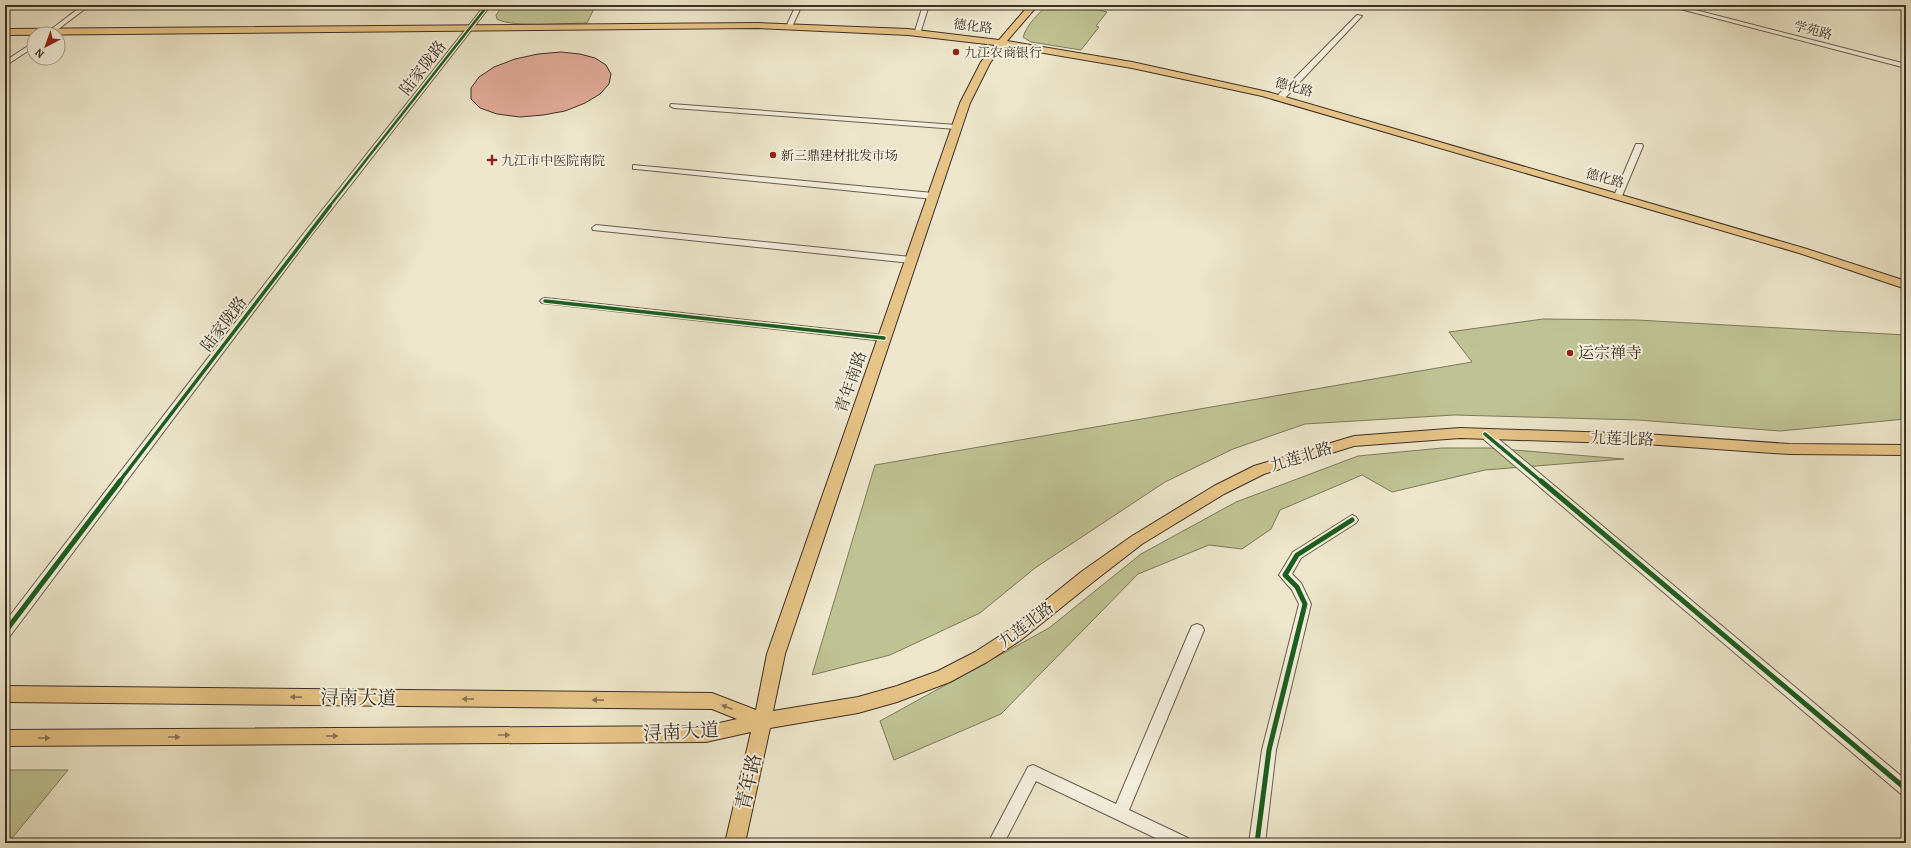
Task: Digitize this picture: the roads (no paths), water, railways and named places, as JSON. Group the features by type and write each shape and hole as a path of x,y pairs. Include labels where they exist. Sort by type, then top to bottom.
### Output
{"main road":[{"name":"青年南路","path":"763,721 776,654 956,127 968,96 986,62 1018,21 1034,5"},
{"name":"德化路","path":"471,31 669,26 789,27 918,34 1080,56 1187,76 1280,98 1803,251 1906,285"},
{"name":"德化路","path":"66,34 768,29 904,36 998,45 1185,79 1276,100 1782,250 1906,291"},
{"name":"德化路","path":"5,32 26,33"},
{"path":"5,36 26,35"},
{"name":"九莲北路","path":"763,721 858,705 897,694 944,677 981,657 1015,635 1087,577 1137,540 1219,490 1259,470 1354,441 1460,433 1645,439 1789,449 1906,450"},
{"name":"浔南大道","path":"5,694 712,701 763,721"},
{"name":"浔南大道","path":"5,738 706,734 763,721"},
{"name":"青年路","path":"735,843 763,721"}],"street":[{"path":"62,26 87,5"},
{"path":"471,31 488,5"},
{"path":"471,31 495,5"},
{"path":"789,27 799,5"},
{"path":"918,34 926,5"},
{"name":"学苑路","path":"1668,5 1906,66"},
{"name":"学苑路","path":"1684,5 1906,62"},
{"path":"1280,98 1359,16"},
{"name":"陆家陇路","path":"5,632 307,235 471,31"},
{"path":"5,64 26,50"},
{"path":"674,106 956,127"},
{"path":"1618,196 1638,146"},
{"path":"636,167 933,196"},
{"path":"596,228 911,260"},
{"path":"545,301 884,338"},
{"path":"1485,434 1906,789"},
{"path":"1257,843 1269,750 1305,604 1297,587 1285,575 1297,554 1352,520"},
{"path":"1120,812 1197,630"},
{"path":"996,843 1033,772 1183,843"}],"place":[{"name":"九江农商银行","path":"956,52"},
{"name":"新三鼎建材批发市场","path":"773,155"},
{"name":"九江市中医院南院","path":"492,160"},
{"name":"运宗禅寺","path":"1570,353"}]}
